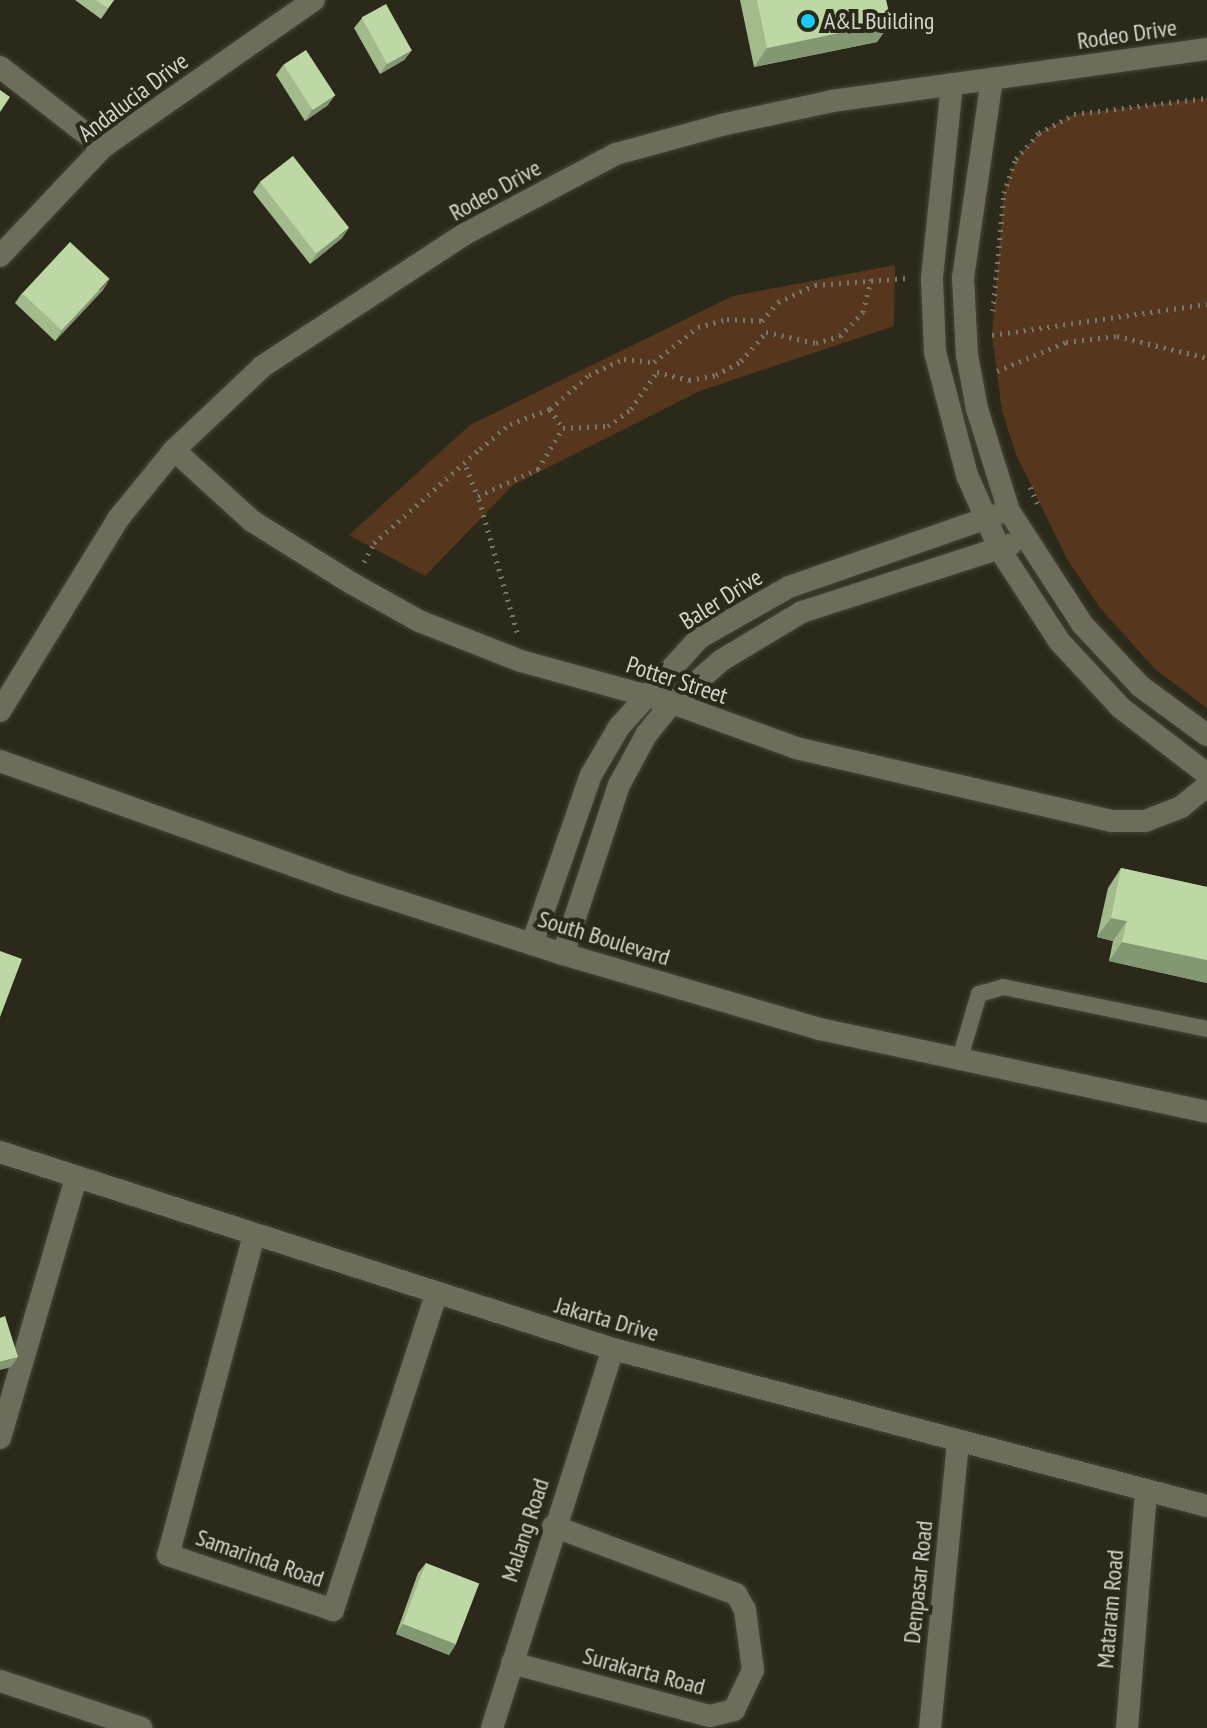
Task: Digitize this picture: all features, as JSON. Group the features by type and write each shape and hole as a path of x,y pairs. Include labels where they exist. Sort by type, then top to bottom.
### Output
{"street":[{"name":"Andalucia Drive","path":"0,256 103,147 314,0"},
{"name":"Rodeo Drive","path":"0,711 118,519 174,450 263,366 465,234 616,154 832,101 1207,49"},
{"path":"0,67 103,147"},
{"path":"992,79 963,277 967,355 977,409 1009,511 1082,624 1140,686 1207,735"},
{"path":"952,84 932,278 935,352 947,414 984,520 1059,641 1121,708 1207,774"},
{"name":"Potter Street","path":"174,450 252,521 353,584 419,621 521,661 672,703 796,748 1111,821 1145,821 1181,807 1207,786"},
{"name":"Baler Drive","path":"532,944 591,775 645,695 699,638 789,587 1009,511"},
{"path":"563,954 619,785 646,735 672,703 722,660 802,612 1000,550 1025,538"},
{"name":"South Boulevard","path":"0,761 339,882 563,954 820,1029 1207,1112"},
{"name":"Jakarta Drive","path":"0,1152 613,1349 1146,1494 1207,1506"},
{"path":"0,1438 76,1178"},
{"name":"Samarinda Road","path":"254,1235 168,1555 333,1610 436,1294"},
{"name":"Malang Road","path":"492,1728 553,1526 613,1349"},
{"name":"Denpasar Road","path":"930,1728 958,1441"},
{"name":"Mataram Road","path":"1127,1728 1146,1494"},
{"name":"Surakarta Road","path":"512,1663 710,1716 734,1710 753,1670 745,1610 736,1594 553,1526"},
{"path":"0,1681 141,1728"}],"lane":[{"path":"960,1058 979,994 1003,987 1207,1029"}],"path":[{"path":"994,347 992,335 1004,193 1016,159 1032,142 1074,114 1207,98"},
{"path":"353,584 374,543 466,467 510,424 550,409 589,375 624,359 654,362 698,327 727,319 762,321 794,292 843,279 932,278"},
{"path":"766,332 816,343 840,336 863,312 871,279"},
{"path":"992,335 1207,304"},
{"path":"762,321 766,332"},
{"path":"657,372 689,380 716,375 741,361 766,332"},
{"path":"997,371 1066,342 1117,336 1207,358"},
{"path":"995,359 999,384"},
{"path":"654,362 657,372"},
{"path":"563,428 608,426 631,409 657,372"},
{"path":"550,409 563,428"},
{"path":"478,496 538,469 563,428"},
{"path":"466,467 513,605 521,661"},
{"path":"1026,478 1042,513"}],"shaded area":[{"path":"1207,98 1207,708 1155,669 1101,609 1067,559 1016,454 1002,411 992,335 1004,193 1016,159 1039,133 1074,114"},
{"path":"895,265 894,326 700,391 513,485 425,576 349,535 470,425 733,296"}],"building":[{"path":"96,0 114,0 108,8"},
{"path":"757,0 886,0 891,22 767,48"},
{"path":"386,4 412,50 387,64 362,18"},
{"path":"306,50 335,95 313,110 283,65"},
{"path":"0,90 10,97 0,112"},
{"path":"293,156 349,228 316,254 260,182"},
{"path":"70,242 109,279 62,330 22,293"},
{"path":"1121,868 1207,887 1207,960 1122,942 1127,921 1111,918"},
{"path":"0,951 22,959 0,1017"},
{"path":"5,1316 18,1357 0,1362 0,1318"},
{"path":"426,1563 479,1583 456,1644 403,1624"}],"place":[{"name":"A&L Building","path":"808,21"}]}
